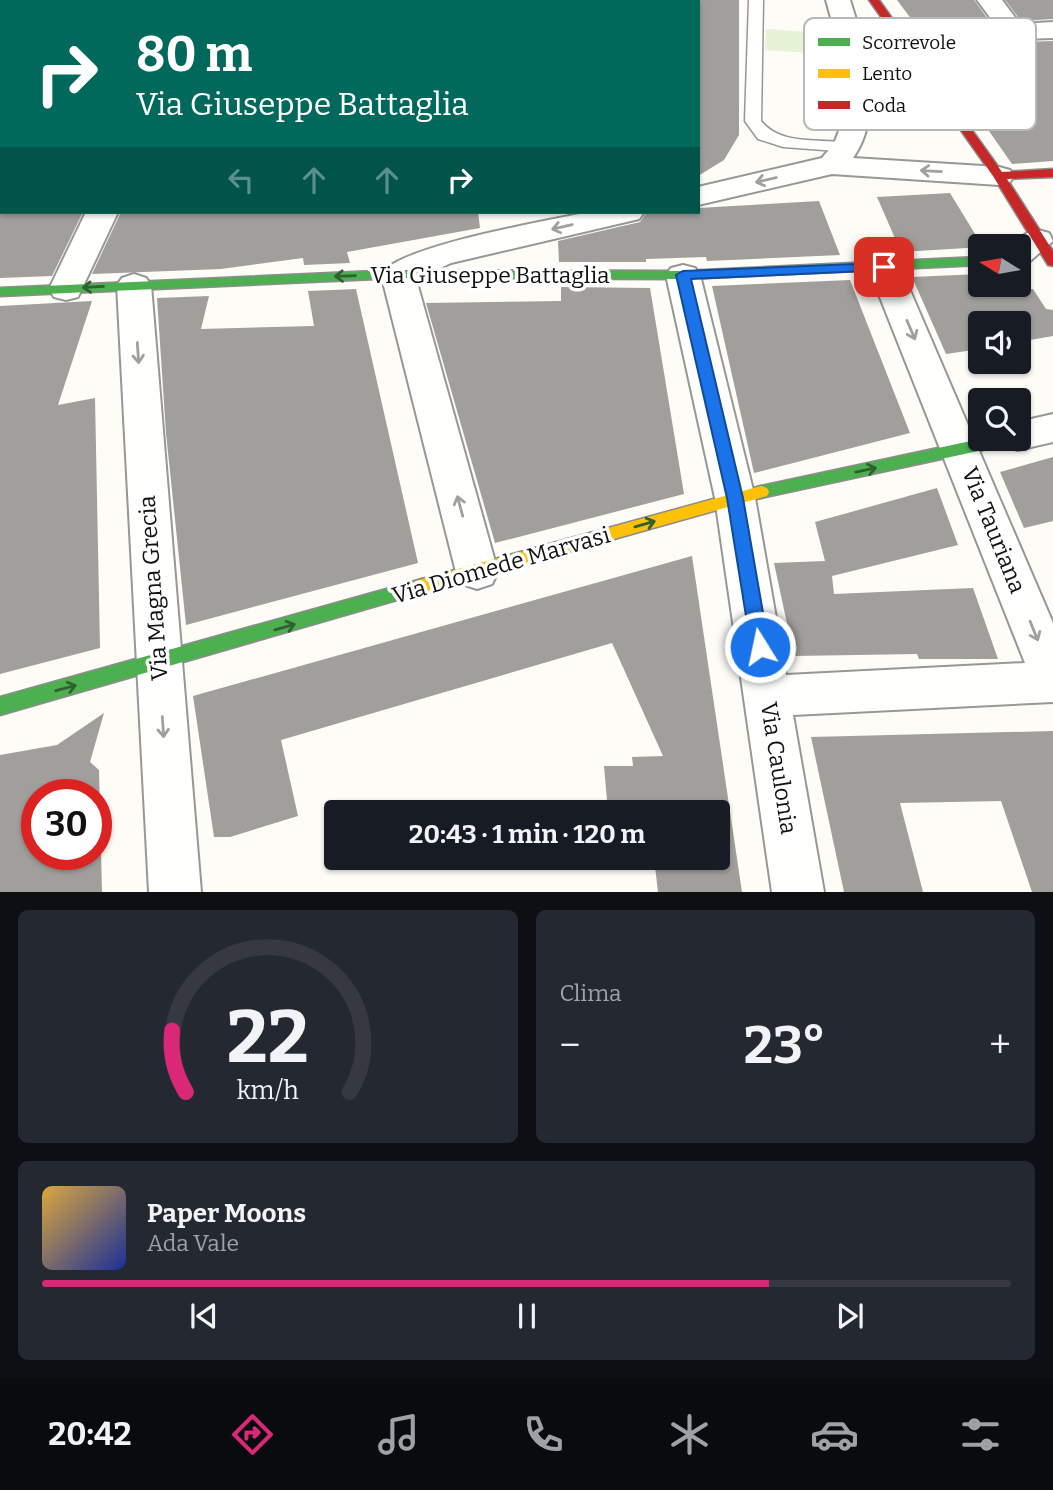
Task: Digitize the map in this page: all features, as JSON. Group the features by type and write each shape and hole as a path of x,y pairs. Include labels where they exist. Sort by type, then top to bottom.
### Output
{"street":[{"path":"838,0 843,18"},
{"path":"874,0 887,18"},
{"path":"989,0 1003,18"},
{"path":"839,156 851,137 852,130"},
{"path":"966,130 999,176 1041,249"},
{"path":"700,195 839,156 999,176 1053,173"},
{"path":"66,289 101,214"},
{"path":"477,572 398,274 441,255 619,214"},
{"name":"Via Giuseppe Battaglia","path":"0,292 398,274 683,275 968,262"},
{"name":"Via Tauriana","path":"884,267 962,450 1053,679"},
{"name":"Via Caulonia","path":"683,275 735,498 798,891"},
{"name":"Via Magna Grecia","path":"134,285 175,891"},
{"path":"1031,433 1053,428"},
{"name":"Via Diomede Marvasi","path":"0,706 735,498 968,448"},
{"path":"768,696 1053,679"}],"lane":[{"path":"756,0 753,121 764,135 839,156"}],"green space":[{"path":"766,29 804,32 804,53 765,50"}],"building":[{"path":"700,0 739,0 739,135 724,160 700,175"},
{"path":"897,0 974,0 987,18 910,18"},
{"path":"1005,0 1053,0 1053,19 1019,18"},
{"path":"1053,41 1053,161 1012,164 988,130 1036,130 1036,42"},
{"path":"950,193 975,234 968,234 968,248 901,252 877,197"},
{"path":"819,201 840,255 707,261 706,257 646,259 646,262 559,262 558,241 640,222 646,214 700,214 700,208"},
{"path":"0,214 82,214 52,276 0,278"},
{"path":"120,214 478,214 480,228 347,252 350,263 304,265 303,258 221,269 92,274"},
{"path":"968,275 968,298 1031,298 1033,289 1046,309 1053,310 1053,336 1031,340 1031,311 968,311 968,351 946,354 912,277"},
{"path":"850,280 910,433 754,473 712,286"},
{"path":"561,287 650,288 684,494 495,543 426,303 561,301"},
{"path":"356,289 418,563 186,625 166,433 157,298 209,296 201,329 314,326 308,291"},
{"path":"92,301 58,405 95,398 100,648 0,674 0,306"},
{"path":"1053,457 1053,521 1024,528 1000,472"},
{"path":"937,488 958,545 832,576 834,594 973,588 998,659 919,659 917,654 794,656 774,563 825,561 815,522"},
{"path":"692,556 728,800 607,800 604,766 633,766 632,757 663,756 612,643 281,740 298,816 230,837 214,837 193,696"},
{"path":"104,713 90,762 99,770 99,779 21,779 21,870 101,870 102,892 0,892 0,755 57,745"},
{"path":"1053,731 1053,892 1032,892 1001,801 900,803 923,892 844,892 811,737"},
{"path":"730,811 742,892 658,892 655,870 730,870"}],"traffic: fast":[{"path":"0,292 398,274 683,275 968,262"},
{"path":"761,492 968,447"},
{"path":"0,706 422,586"}],"traffic: slow":[{"path":"422,586 761,492"}],"traffic: jam":[{"path":"874,0 887,18"},
{"path":"966,130 1053,262"},
{"path":"999,176 1053,173"}],"route":[{"path":"760,647 735,498 683,275 884,267"}]}
